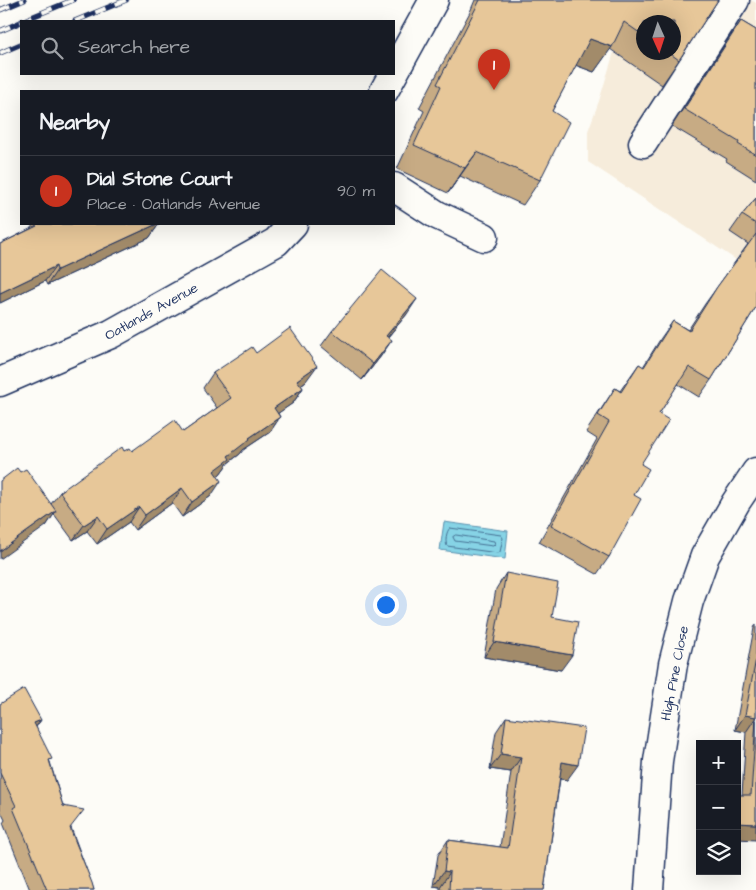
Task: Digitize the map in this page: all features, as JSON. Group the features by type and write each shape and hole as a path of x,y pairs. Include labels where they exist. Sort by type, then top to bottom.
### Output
{"street":[{"path":"395,71 434,0"},
{"path":"643,143 735,0"},
{"path":"385,90 393,75"},
{"path":"395,188 437,215 484,237"},
{"name":"Oatlands Avenue","path":"0,382 111,334 276,242 292,225"},
{"name":"High Pine Close","path":"649,890 658,761 673,664 689,601 705,556 736,502 756,472"}],"shaded area":[{"path":"630,0 751,0 756,3 756,273 588,162 588,131"}],"water":[{"path":"444,522 508,531 505,559 440,550"}],"building":[{"path":"480,0 718,0 681,57 681,15 636,15 636,30 624,22 612,47 590,39 552,111 569,122 540,180 477,152 465,168 414,145 441,86 437,84"},
{"path":"741,21 756,30 756,155 738,144 739,142 684,109"},
{"path":"756,198 756,224 742,215"},
{"path":"155,225 57,270 56,266 0,293 0,244 37,226"},
{"path":"756,234 756,307 711,380 689,367 659,414 669,420 641,464 649,469 634,495 641,499 609,557 551,525 609,422 598,415 615,388 621,392 639,364 644,367 673,321 689,331 717,287"},
{"path":"382,270 417,299 386,336 392,340 373,364 332,331"},
{"path":"290,328 317,366 297,380 303,388 274,408 280,417 249,438 228,456 230,459 214,471 221,481 192,502 182,488 145,515 139,507 107,529 98,516 84,525 60,492 122,447 124,451 130,448 132,451 175,420 183,432 231,398 213,373 252,347 256,353"},
{"path":"17,468 20,472 26,469 56,511 0,551 0,481"},
{"path":"506,573 558,583 552,617 578,622 572,655 494,642"},
{"path":"756,659 756,717 745,715"},
{"path":"24,689 41,720 34,723 52,759 49,760 63,806 84,810 70,828 94,890 47,890 13,808 16,806 0,773 0,704"},
{"path":"506,717 584,728 578,765 562,762 544,890 449,890 450,872 444,871 448,840 508,848 521,757 501,754"},
{"path":"756,720 756,824 741,823 741,795 751,795"}],"railway":[{"path":"0,10 24,0"},
{"path":"24,20 73,0"},
{"path":"77,20 126,0"},
{"path":"0,31 20,22"},
{"path":"0,53 20,44"}],"place":[{"name":"Dial Stone Court","path":"494,90"}]}
